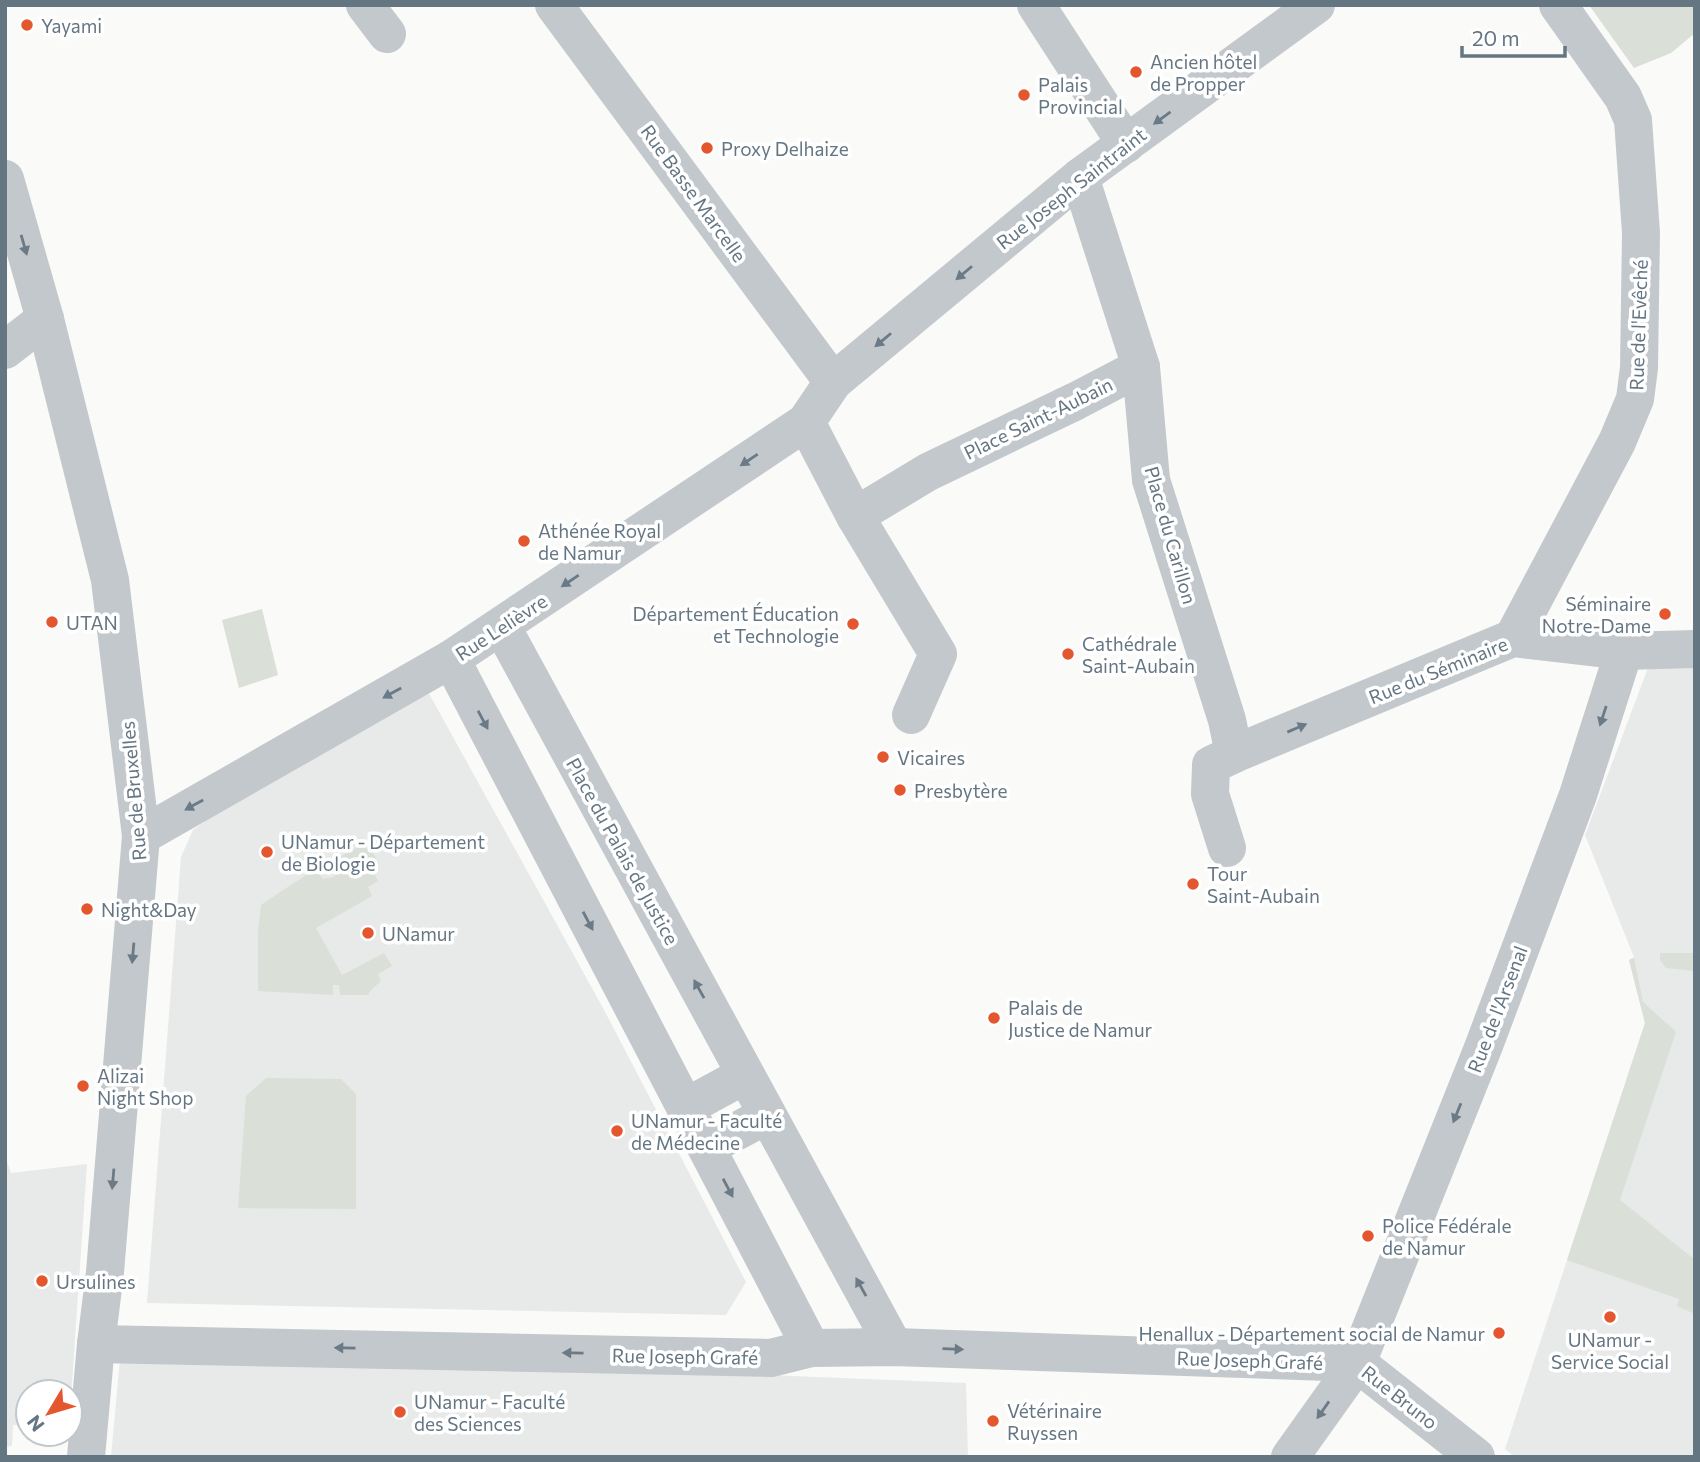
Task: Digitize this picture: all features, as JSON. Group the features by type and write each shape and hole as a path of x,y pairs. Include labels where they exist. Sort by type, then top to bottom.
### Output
{"street":[{"name":"Rue Basse Marcelle","path":"554,5 833,382"},
{"path":"1036,5 1126,144"},
{"name":"Rue Joseph Saintraint","path":"833,382 1080,177 1316,5"},
{"name":"Rue de l'Evêché","path":"1513,638 1617,442 1635,399 1639,368 1641,233 1633,120 1623,97 1558,5"},
{"path":"1080,177 1140,367"},
{"name":"Rue de Bruxelles","path":"5,179 45,319 110,580 141,836 105,1272 86,1457"},
{"path":"5,350 45,319"},
{"name":"Place Saint-Aubain","path":"855,516 928,472 1140,367"},
{"name":"Place du Carillon","path":"1140,367 1151,480 1227,720 1234,754"},
{"name":"Rue Lelièvre","path":"141,836 451,659 502,627 806,422 833,382"},
{"path":"806,422 855,516 938,654 911,715"},
{"name":"Place du Palais de Justice","path":"502,627 894,1347"},
{"name":"Rue du Séminaire","path":"1234,754 1513,638 1624,651 1695,649"},
{"name":"Rue de l'Arsenal","path":"1290,1457 1357,1363 1483,1048 1578,795 1624,651"},
{"path":"451,659 811,1348"},
{"path":"1227,848 1210,794 1211,765 1234,754"},
{"path":"686,1107 745,1075"},
{"path":"707,1147 767,1115"},
{"name":"Rue Joseph Grafé","path":"96,1343 771,1358 811,1348 894,1347 1357,1363"},
{"name":"Rue Bruno","path":"1357,1363 1476,1457"}],"shaded area":[{"path":"1589,5 1695,5 1695,33 1671,53 1634,68"},
{"path":"262,609 278,675 239,688 222,620"},
{"path":"1695,662 1695,1457 1515,1457 1505,1449 1645,1023 1629,960 1634,957 1585,835 1648,668"},
{"name":"UNamur","path":"427,690 603,1008 746,1282 726,1315 147,1303 181,857 193,830 291,758"},
{"path":"367,842 379,864 371,868 378,881 368,887 372,896 316,928 342,975 384,953 392,966 378,974 381,981 369,995 340,995 339,985 333,985 333,995 258,991 261,905 315,869 323,879 334,877 339,866 336,859"},
{"path":"1660,953 1695,953 1695,971 1666,968 1660,960"},
{"path":"1634,958 1643,1002 1676,1032 1620,1200 1695,1260 1695,1314 1677,1306 1679,1299 1567,1260 1645,1023 1629,960"},
{"path":"266,1078 341,1079 356,1094 356,1209 238,1208 246,1096"},
{"name":"Ursulines","path":"5,1156 11,1173 87,1164 72,1378 14,1378 12,1446 5,1447"},
{"path":"120,1359 641,1370 966,1383 968,1457 111,1457"}],"place":[{"name":"Yayami","path":"27,25"},
{"name":"Ancien hôtel de Propper","path":"1136,72"},
{"name":"Palais Provincial","path":"1024,95"},
{"name":"Proxy Delhaize","path":"707,148"},
{"name":"Athénée Royal de Namur","path":"524,541"},
{"name":"Séminaire Notre-Dame","path":"1665,614"},
{"name":"UTAN","path":"52,622"},
{"name":"Département Éducation et Technologie","path":"853,624"},
{"name":"Cathédrale Saint-Aubain","path":"1068,654"},
{"name":"Vicaires","path":"883,757"},
{"name":"Presbytère","path":"900,790"},
{"name":"UNamur - Département de Biologie","path":"267,852"},
{"name":"Tour Saint-Aubain","path":"1193,884"},
{"name":"Night&Day","path":"87,909"},
{"name":"UNamur","path":"368,933"},
{"name":"Palais de Justice de Namur","path":"994,1018"},
{"name":"Alizai Night Shop","path":"83,1086"},
{"name":"UNamur - Faculté de Médecine","path":"617,1131"},
{"name":"Police Fédérale de Namur","path":"1368,1236"},
{"name":"Ursulines","path":"42,1281"},
{"name":"UNamur - Service Social","path":"1610,1317"},
{"name":"Henallux - Département social de Namur","path":"1499,1333"},
{"name":"UNamur - Faculté des Sciences","path":"400,1412"},
{"name":"Vétérinaire Ruyssen","path":"993,1421"}]}
